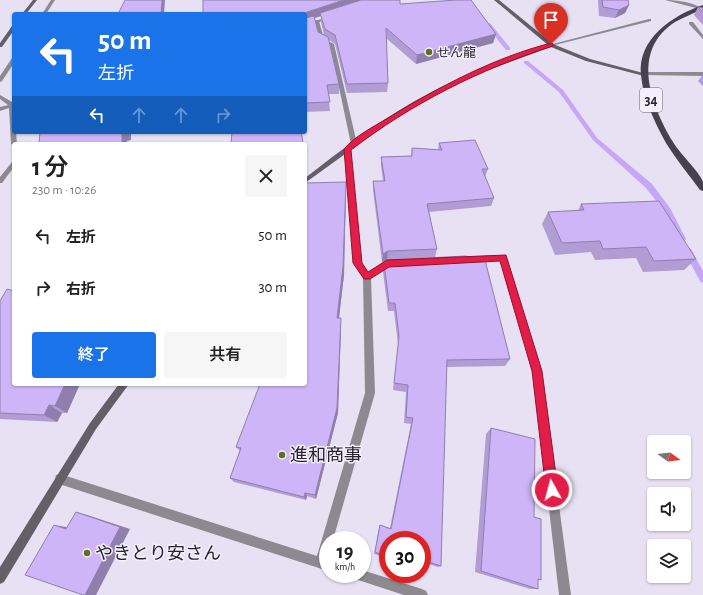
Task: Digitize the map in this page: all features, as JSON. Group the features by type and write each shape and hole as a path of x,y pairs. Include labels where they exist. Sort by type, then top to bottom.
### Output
{"main road":[{"path":"26,12 35,0"},
{"path":"496,0 551,44 588,60 644,74"},
{"name":"34","path":"702,8 673,21 656,36 646,55 644,74 652,105 670,143 703,188"},
{"path":"0,46 12,30"},
{"path":"307,179 354,144 415,103 460,80 524,53 551,44"},
{"path":"0,578 93,426 123,386"}],"street":[{"path":"45,12 53,0"},
{"path":"667,0 702,8"},
{"path":"307,24 338,14"},
{"path":"551,44 649,20"},
{"path":"317,22 322,40 332,44 354,144"},
{"path":"691,23 703,38"},
{"path":"0,80 12,62"},
{"path":"644,74 703,74"},
{"path":"0,97 12,104"},
{"path":"0,109 12,105"},
{"path":"334,531 370,393 367,277 358,263 347,149"},
{"path":"0,181 12,166"},
{"path":"465,260 503,258 537,371 565,595"},
{"path":"367,277 387,264 403,263"},
{"path":"60,479 319,562"},
{"path":"371,579 422,595"}],"building":[{"path":"125,0 162,0 161,12 119,12"},
{"path":"203,0 344,0 307,12 203,12"},
{"path":"361,0 400,0 400,4 471,0 496,34 417,55 386,28 388,83 347,84 335,35 325,29 320,13"},
{"path":"602,0 628,0 629,5 619,10 603,7"},
{"path":"314,16 318,32 328,37 339,84 327,85 330,102 307,103 307,18"},
{"path":"40,134 122,134 122,142 39,142"},
{"path":"232,134 301,134 303,142 231,142"},
{"path":"475,140 488,169 482,169 494,198 427,204 437,249 388,251 383,254 373,181 385,181 381,157 412,156 412,148 442,150 439,143"},
{"path":"346,182 343,267 337,318 341,318 337,408 315,495 305,493 304,497 230,478 241,448 236,447 259,386 307,386 307,183"},
{"path":"659,201 696,259 654,261 646,247 603,249 600,241 562,243 548,212 584,210 581,204"},
{"path":"465,256 486,259 510,359 447,360 441,566 431,563 431,531 379,531 379,554 375,552 380,525 391,529 413,418 406,417 408,385 394,383 399,336 395,303 389,303 384,263 389,260"},
{"path":"7,289 12,290 12,386 64,386 55,406 49,405 44,415 0,413 0,301"},
{"path":"491,428 535,439 534,517 541,519 541,580 538,579 538,589 481,571"},
{"path":"76,512 120,527 85,595 25,575 54,525 66,529"}],"waterway":[{"path":"488,24 508,49"},
{"path":"526,62 561,91 595,139 649,186 667,210 682,239"},
{"path":"688,251 703,279"}],"place":[{"name":"せん龍","path":"429,52"},
{"name":"進和商事","path":"282,455"},
{"name":"やきとり安さん","path":"87,553"}],"route":[{"path":"551,44 524,53 460,80 426,97 375,128 347,149 358,263 367,277 387,264 503,258 537,371 552,490"}]}
